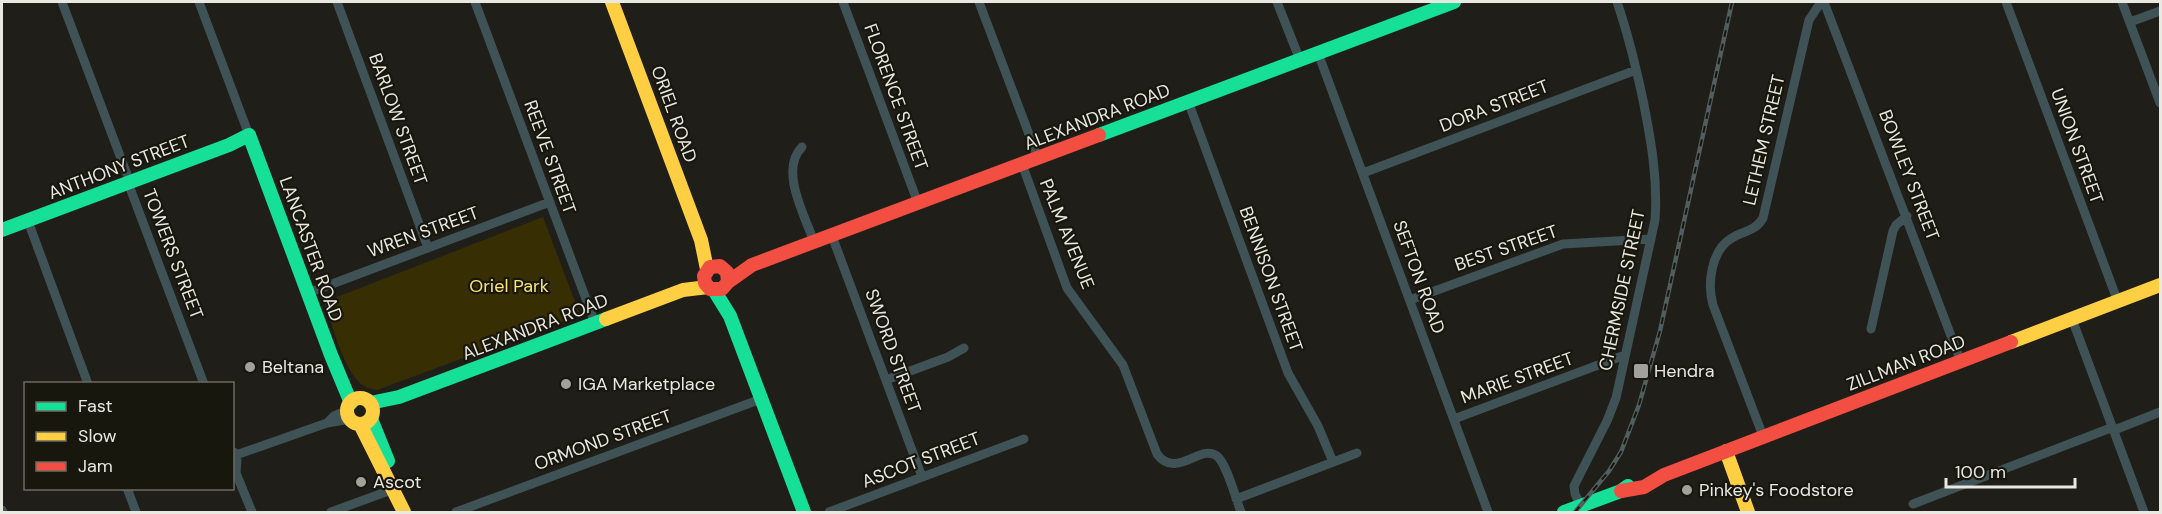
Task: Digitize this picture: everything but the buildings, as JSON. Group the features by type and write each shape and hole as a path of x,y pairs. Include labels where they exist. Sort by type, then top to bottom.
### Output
{"street":[{"name":"TOWERS STREET","path":"62,2 203,382"},
{"path":"202,2 249,135"},
{"name":"BARLOW STREET","path":"337,2 428,248"},
{"name":"REEVE STREET","path":"475,2 595,323"},
{"name":"ORIEL ROAD","path":"612,2 804,513"},
{"name":"FLORENCE STREET","path":"843,2 918,203"},
{"path":"979,2 1038,158"},
{"path":"1277,2 1300,60"},
{"name":"ALEXANDRA ROAD","path":"234,452 327,423 399,397 1454,2"},
{"name":"CHERMSIDE STREET","path":"1581,506 1574,486 1612,409 1651,239 1656,204 1655,171 1636,70 1617,2"},
{"name":"BOWLEY STREET","path":"1822,2 1907,216 1961,362"},
{"name":"LETHEM STREET","path":"1763,436 1713,305 1711,280 1721,246 1756,227 1763,218 1809,20 1822,2"},
{"name":"UNION STREET","path":"2006,2 2118,302"},
{"path":"2122,2 2160,103"},
{"path":"2130,22 2160,10"},
{"name":"SEFTON ROAD","path":"1318,53 1488,513"},
{"name":"DORA STREET","path":"1363,173 1636,70"},
{"name":"BENNISON STREET","path":"1188,101 1288,373 1318,426 1333,462"},
{"name":"ANTHONY STREET","path":"2,230 249,135"},
{"name":"LANCASTER ROAD","path":"249,135 340,375 360,411 388,481 404,513"},
{"path":"802,147 796,155 792,182 814,242"},
{"name":"PALM AVENUE","path":"1022,164 1067,288 1123,365 1157,454 1165,462 1174,464 1204,454 1216,455 1222,462 1241,513"},
{"name":"WREN STREET","path":"308,292 550,202"},
{"path":"1871,329 1893,231 1896,225 1907,216"},
{"path":"28,221 87,382"},
{"name":"SWORD STREET","path":"832,236 922,477"},
{"name":"BEST STREET","path":"1410,300 1563,244 1651,239"},
{"name":"ZILLMAN ROAD","path":"1564,513 1621,491 1630,491 1655,482 1664,475 1763,436 2160,285"},
{"path":"2072,320 2144,513"},
{"path":"886,380 948,357 964,348"},
{"name":"MARIE STREET","path":"1454,419 1625,355"},
{"name":"ORMOND STREET","path":"456,513 760,399"},
{"path":"1913,504 2160,412"},
{"name":"ASCOT STREET","path":"829,513 1024,439"},
{"path":"1726,451 1748,513"},
{"path":"234,452 236,473 252,513"},
{"path":"1236,499 1357,453"},
{"path":"331,513 394,489"},
{"path":"127,490 136,513"}],"green space":[{"name":"Oriel Park","path":"543,217 580,315 377,390 366,387 357,380 345,360 324,302"}],"railway":[{"path":"1575,512 1609,471 1621,452 1639,405 1660,331 1732,2"}],"traffic: fast":[{"path":"1099,135 1454,2"},
{"path":"2,230 229,145 249,135 351,403"},
{"path":"714,290 730,316 804,512"},
{"path":"370,403 399,397 606,319"},
{"path":"371,419 388,461"},
{"path":"1564,512 1621,491 1628,486"}],"traffic: slow":[{"path":"612,2 701,240 707,269"},
{"path":"2011,342 2160,285"},
{"path":"606,319 683,290 708,287"},
{"path":"360,398 369,402 373,411 369,420 360,424 351,420 347,411 351,402 360,398"},
{"path":"360,424 404,512"},
{"path":"1726,451 1748,512"}],"traffic: jam":[{"path":"728,282 727,272 720,266 710,267 704,276 705,283 710,289 722,289 752,265 1099,135"},
{"path":"1621,491 1644,487 1664,475 2011,342"}],"place":[{"name":"Beltana","path":"250,367"},
{"name":"Hendra","path":"1641,371"},
{"name":"IGA Marketplace","path":"566,384"},
{"name":"Ascot","path":"361,482"},
{"name":"Pinkey's Foodstore","path":"1687,490"}]}
